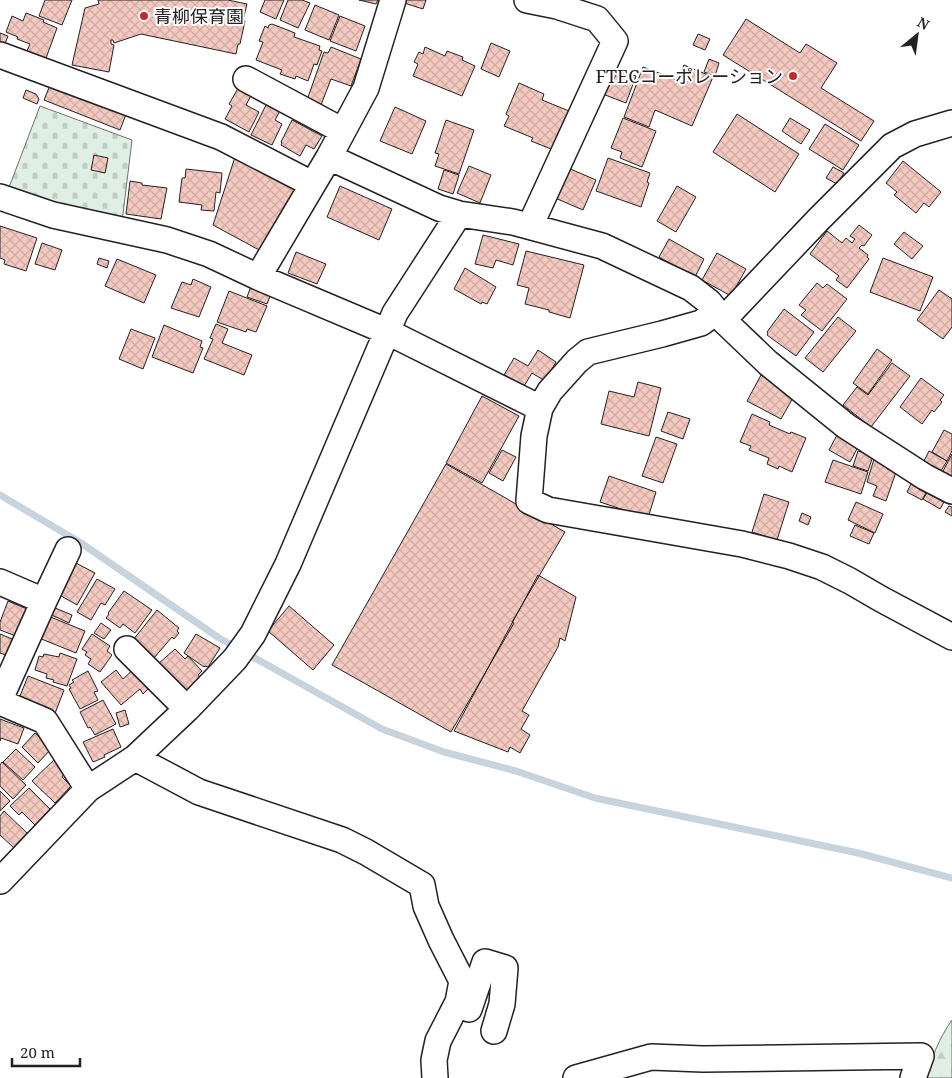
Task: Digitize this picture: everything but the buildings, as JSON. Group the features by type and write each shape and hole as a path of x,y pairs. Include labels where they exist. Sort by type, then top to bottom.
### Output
{"street":[{"path":"258,277 329,157 366,88 393,0"},
{"path":"527,0 557,6 597,19 615,41 530,226"},
{"path":"0,55 221,137 312,184"},
{"path":"246,79 343,131"},
{"path":"951,633 881,599 822,566 742,544 548,510 529,500 534,436 540,408 550,391 577,361 588,352 662,334 720,316 892,146 915,134 952,123"},
{"path":"329,157 439,208 459,214 513,222 602,246 691,288 710,302 720,316 768,363 846,426 925,477 952,491"},
{"path":"0,197 53,215 167,240 209,254 258,277 388,332 540,408"},
{"path":"0,881 88,789 135,758 187,709 235,659 253,634 288,564 395,313 459,214"},
{"path":"68,550 0,701 45,720 88,789"},
{"path":"0,582 44,600"},
{"path":"127,649 187,709"},
{"path":"135,758 199,792 342,840 422,885 426,906 462,981 458,1002 438,1041 435,1069"},
{"path":"435,1069 468,1010 485,962 505,968 502,1004 494,1031"},
{"path":"576,1078 703,1059 922,1056 913,1078"}],"green space":[{"path":"40,106 132,140 122,222 8,190"},
{"path":"952,1020 952,1078 926,1078 936,1048"}],"waterway":[{"path":"0,495 81,543 219,638 382,729 444,752 516,771 595,798 858,853 952,878"}],"place":[{"name":"青柳保育園","path":"144,16"},
{"name":"FTECコーポレーション","path":"793,76"}]}
